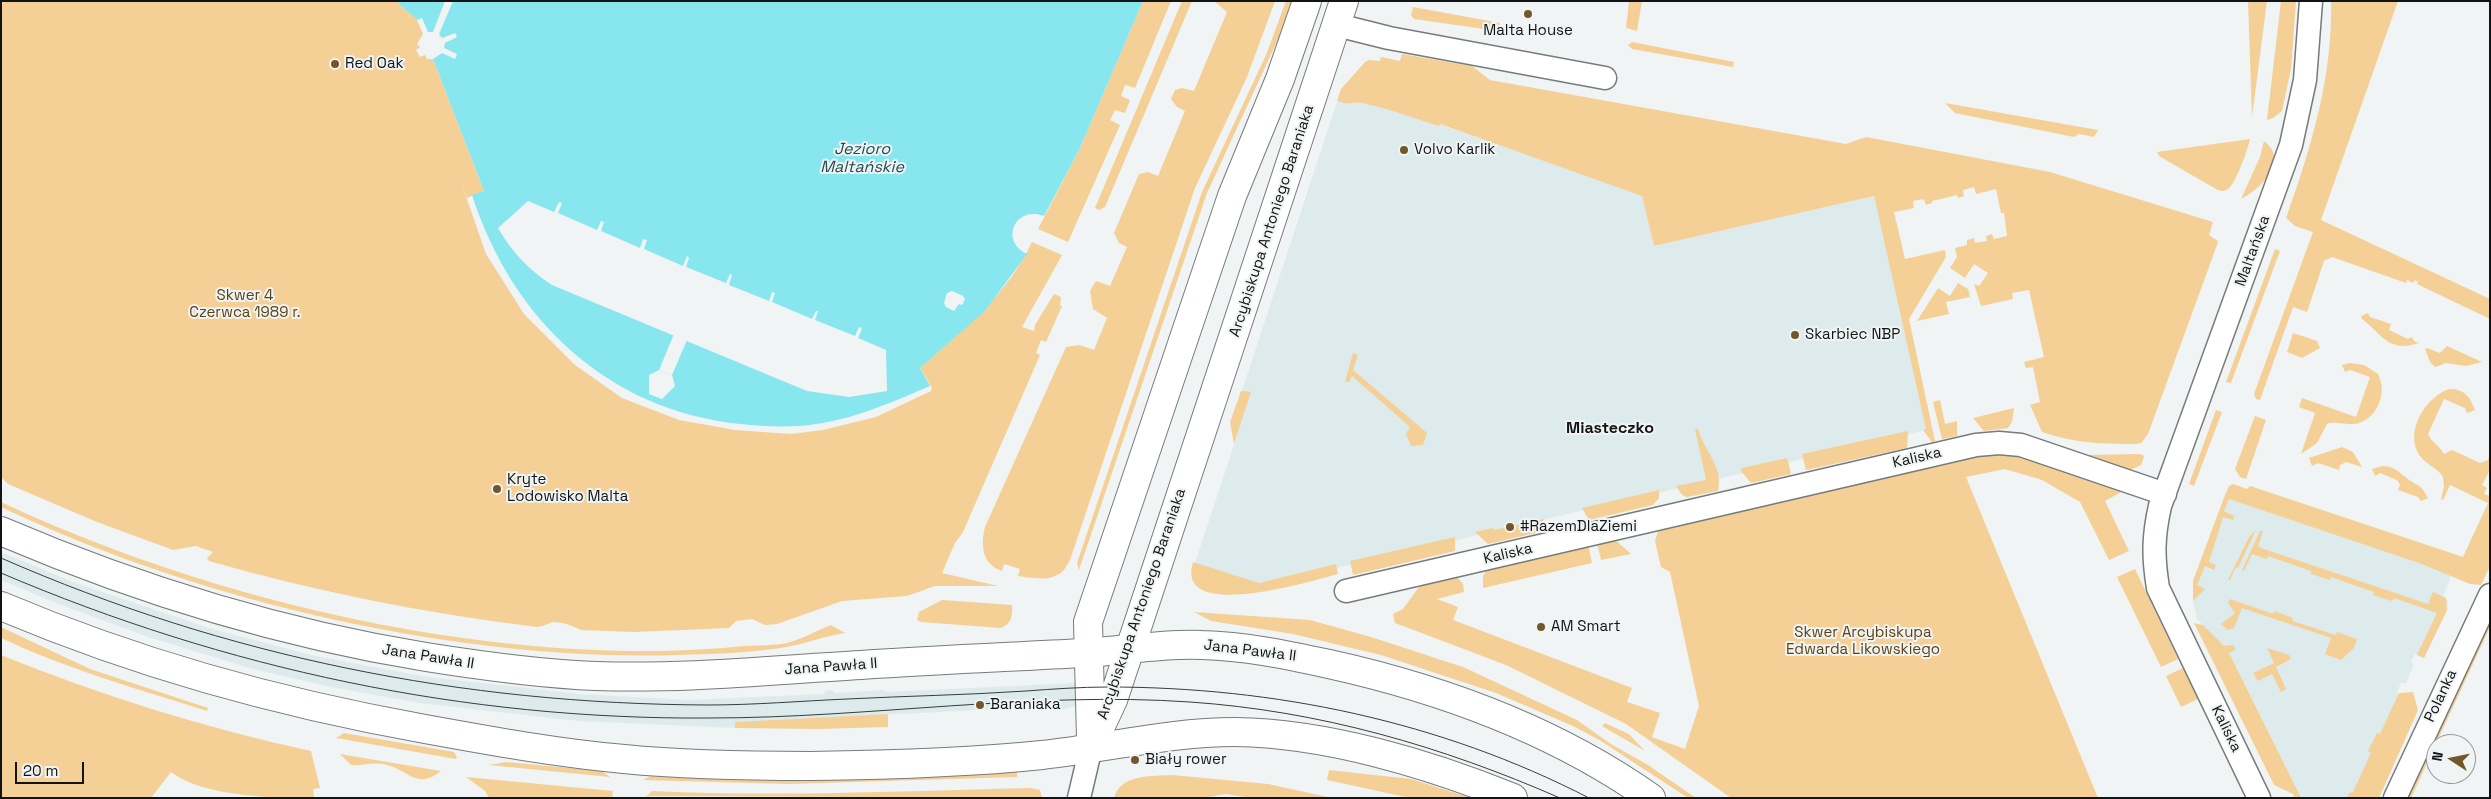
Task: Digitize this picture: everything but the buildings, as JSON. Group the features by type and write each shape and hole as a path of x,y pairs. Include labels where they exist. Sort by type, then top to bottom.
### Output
{"main road":[{"name":"Arcybiskupa Antoniego Baraniaka","path":"1090,747 1091,690 1088,622 1232,196 1280,79 1307,1"},
{"name":"Arcybiskupa Antoniego Baraniaka","path":"1090,747 1113,700 1340,13"},
{"name":"Jana Pawła II","path":"1,531 110,575 221,612 373,648 521,671 600,676 670,676 1088,653 1130,648 1199,644 1241,648 1297,657 1384,678 1444,697 1520,725 1577,751 1651,798"},
{"path":"1,606 135,658 279,699 401,725 601,756 656,761 834,765 1040,755 1172,735 1237,732 1338,745 1399,759 1473,782 1513,798"}],"street":[{"name":"Maltańska","path":"2165,494 2291,145 2305,80 2311,1"},
{"path":"1340,13 1389,38 1605,78"},
{"name":"Kaliska","path":"1346,591 1976,445 1999,442 2021,445 2165,494 2154,530 2153,554 2158,588 2259,798"},
{"name":"Polanka","path":"2395,798 2490,595"},
{"path":"1079,798 1090,747"}],"shaded area":[{"path":"1341,90 1642,195 1654,246 1874,196 1927,430 1260,586 1195,563 1237,436 1231,424"},
{"path":"2225,495 2453,571 2443,596 2448,601 2447,610 2424,658 2415,654 2411,662 2414,664 2406,683 2401,683 2397,692 2412,723 2379,798 2295,798 2223,646 2197,619 2193,601 2193,581"},
{"path":"1,552 73,582 209,628 311,655 428,677 580,694 689,700 824,694 825,691 831,690 836,693 883,690 887,692 1076,683 1077,703 1076,706 1062,709 1041,707 736,722 735,728 579,721 419,703 331,687 253,669 148,637 56,603 1,580"}],"green space":[{"name":"Skwer 4 Czerwca 1989 r.","path":"1,1 396,1 417,20 423,34 417,44 420,47 416,50 420,57 425,55 427,59 433,59 484,191 467,198 460,179 486,254 524,314 575,365 622,398 679,420 735,430 791,434 823,430 876,417 931,391 932,388 920,368 983,311 1010,278 1032,242 1062,255 1022,327 1034,331 1035,325 1054,294 1061,297 1060,305 1062,306 1046,342 1041,340 1036,353 1040,355 963,532 955,543 942,573 998,586 935,586 907,596 842,601 777,624 765,625 752,619 736,621 729,628 634,632 581,630 568,624 557,622 537,627 412,608 331,592 209,561 207,558 213,552 196,546 173,550 97,522 8,484 1,477"},
{"path":"1143,1 1171,1 1135,88 1125,85 1121,96 1130,100 1125,113 1115,110 1110,120 1120,125 1068,242 1038,229 1080,148"},
{"path":"1182,1 1192,1 1105,207 1099,210 1095,208"},
{"path":"1214,1 1275,1 1247,77 1195,188 1070,560 1066,568 1060,573 1048,578 1018,576 1020,569 1004,564 1002,571 991,564 984,554 985,527 1066,347 1079,345 1094,350 1107,318 1093,309 1090,291 1096,281 1110,286 1127,247 1119,243 1114,233 1139,174 1148,172 1158,176 1185,111 1177,107 1171,99 1175,90 1182,88 1194,91 1227,12"},
{"path":"1286,1 1294,1 1282,35 1280,35 1207,193 1079,570 1077,563 1202,192 1266,55"},
{"path":"1629,1 1642,1 1637,31 1626,28"},
{"path":"2248,1 2267,1 2252,117"},
{"path":"2281,1 2296,1 2291,69 2282,111 2267,120"},
{"path":"2331,1 2398,1 2321,220 2490,299 2490,319 2417,284 2418,282 2415,280 2413,283 2407,280 2406,283 2332,257 2324,261 2307,312 2293,307 2260,400 2256,399 2254,394 2313,232 2295,226 2286,218 2304,165 2319,111 2328,57"},
{"path":"1413,7 1500,23 1498,31 1414,19 1411,15"},
{"path":"1632,42 1734,62 1733,67 1632,49 1628,45"},
{"path":"1402,54 1472,66 1490,80 1846,144 1866,137 2050,172 2213,222 2209,235 2218,241 2217,245 2148,434 2141,443 2123,444 2077,441 2042,432 2030,405 2040,402 2033,367 2026,368 2024,362 2044,357 2029,290 2012,293 2013,299 1981,306 1974,284 1979,286 1988,273 1974,264 1965,278 1950,268 1957,257 1955,248 1967,245 1967,240 1974,238 1975,243 1987,241 1986,236 1992,234 1994,239 2007,236 2004,213 2001,213 1996,189 1976,194 1974,187 1963,190 1964,196 1958,198 1957,195 1932,201 1932,203 1926,205 1924,199 1913,201 1914,208 1894,212 1905,259 1945,250 1946,257 1909,319 1935,441 1932,442 1923,430 1926,429 1874,196 1654,246 1642,196 1440,124 1439,126 1363,103 1337,101 1341,89 1365,62 1369,60 1380,61 1381,57 1400,61"},
{"path":"1945,103 2098,130 2094,137 2079,134 2074,137 1955,113"},
{"path":"2250,139 2235,180 2224,191 2216,189 2159,156 2157,152"},
{"path":"2264,141 2271,149 2274,157 2273,165 2263,182 2249,195 2241,199 2260,157"},
{"path":"2275,249 2280,251 2231,383 2226,382"},
{"path":"1958,283 1968,289 1970,297 1946,302 1949,314 1917,321 1938,288 1950,296"},
{"path":"2368,313 2370,317 2391,324 2389,330 2408,339 2412,337 2414,341 2419,343 2400,346 2387,341 2362,319 2361,316"},
{"path":"2293,333 2317,341 2320,348 2302,358 2287,352"},
{"path":"2447,346 2482,362 2466,366 2446,363 2435,367 2430,362 2425,349 2440,353"},
{"path":"1353,353 1358,355 1353,370 1427,433 1423,445 1411,446 1406,434 1410,427 1352,376 1349,382 1345,382"},
{"path":"2350,363 2364,365 2378,374 2382,389 2378,405 2369,418 2362,422 2354,424 2327,424 2317,443 2301,454 2315,413 2299,407 2302,398 2356,417 2370,377 2350,370 2345,372 2342,365"},
{"path":"2449,389 2463,392 2471,401 2475,410 2467,413 2465,408 2444,399 2428,434 2444,454 2452,450 2480,463 2488,460 2490,455 2490,470 2482,485 2487,488 2484,494 2490,496 2490,566 2481,585 2470,584 2422,564 2229,499 2224,511 2234,516 2233,520 2223,517 2209,562 2216,565 2214,570 2205,566 2197,585 2205,589 2193,601 2193,581 2225,495 2229,486 2233,484 2247,489 2250,486 2463,557 2488,503 2450,485 2443,500 2441,499 2444,487 2443,477 2418,453 2414,434 2420,415 2426,407 2433,399"},
{"path":"1241,391 1251,392 1234,444 1230,422"},
{"path":"1940,400 1945,424 1957,421 1957,436 1942,439 1933,402"},
{"path":"2014,408 2012,422 2008,428 1984,431 1973,418"},
{"path":"2216,410 2222,412 2194,486 2189,484"},
{"path":"2255,416 2266,420 2246,479 2240,477 2235,469"},
{"path":"1695,429 1698,429 1716,467 1719,482 1718,491 1687,497 1682,495 1676,486 1706,480"},
{"path":"1908,431 1907,448 1806,470 1802,454"},
{"path":"2342,447 2353,452 2362,467 2346,462 2340,465 2339,470 2318,463 2312,466 2309,458"},
{"name":"Skwer Arcybiskupa Edwarda Likowskiego","path":"1984,454 2017,455 2123,491 2105,501 2129,551 2109,560 2080,502 2042,480 2005,469 1966,477 2098,798 1731,798 1626,724 1506,665 1395,623 1393,614 1403,609 1421,584 1455,575 1463,584 1464,592 1437,599 1458,607 1453,620 1632,688 1627,702 1660,713 1652,737 1685,749 1699,706 1670,572 1661,567 1655,541 1659,528"},
{"path":"2140,454 2144,456 2141,465 2130,470 2087,455"},
{"path":"1787,458 1791,474 1751,483 1741,471 1742,468"},
{"path":"2383,466 2394,469 2420,486 2428,498 2421,501 2418,497 2398,490 2400,485 2397,480 2380,473 2375,476 2372,469"},
{"path":"1659,490 1659,498 1653,505 1589,520 1582,508"},
{"path":"1,502 78,535 157,565 240,591 324,612 409,630 495,642 580,649 663,651 782,644 831,625 845,633 789,647 768,650 677,655 593,655 507,648 419,636 331,619 244,597 159,571 78,541 1,507"},
{"path":"1544,519 1540,532 1488,544 1475,532 1493,528 1494,530"},
{"path":"2256,530 2238,568 2236,567 2230,580 2228,580 2249,537"},
{"path":"2260,531 2263,531 2258,547 2428,604 2433,592 2446,598 2447,610 2424,658 2417,655 2437,613 2394,598 2392,601 2373,595 2374,592 2331,577 2330,580 2311,574 2311,571 2268,556 2267,559 2252,554 2244,571 2242,570"},
{"path":"1455,537 1455,551 1353,575 1350,561"},
{"path":"1614,539 1631,554 1601,560 1597,543"},
{"path":"1588,544 1592,563 1483,588 1483,576 1488,567"},
{"path":"1193,562 1259,583 1336,564 1338,574 1277,589 1249,594 1224,595 1204,591 1193,581"},
{"path":"2135,569 2178,659 2161,667 2117,577"},
{"path":"2230,599 2273,614 2274,611 2293,618 2292,621 2336,635 2337,632 2357,639 2354,648 2341,660 2325,654 2331,638 2242,608 2234,628 2228,630 2221,624 2235,613 2228,603"},
{"path":"942,600 1012,605 1012,616 1009,622 1001,628 921,622 917,620 919,612"},
{"path":"1194,612 1310,620 1371,637 1463,667 1577,720 1696,798 1688,798 1601,741 1573,726 1496,693 1381,655 1293,634 1211,621"},
{"path":"2490,621 2490,627 2441,734 2437,734"},
{"path":"2194,623 2203,625 2224,646 2233,645 2236,649 2229,653 2301,798 2295,798 2293,794 2274,785"},
{"path":"1,627 90,669 208,708 207,711 103,678 26,649 1,638"},
{"path":"2267,648 2289,655 2291,659 2276,667 2286,689 2281,692 2272,674 2258,681 2253,673 2274,663"},
{"path":"1,655 77,684 154,710 232,732 311,751 320,788 313,789 314,797 321,798 264,797 222,792 185,781 171,772 151,798 1,798"},
{"path":"2183,668 2198,699 2181,707 2166,676"},
{"path":"2413,692 2418,710 2379,798 2347,798 2349,793 2353,792 2371,753 2368,751 2377,733 2380,734 2399,693"},
{"path":"888,714 888,727 818,729 735,728 735,722"},
{"path":"1605,723 1629,734 1645,751 1602,726"},
{"path":"344,733 454,752 457,757 456,759 336,738"},
{"path":"340,754 441,771 432,777 418,779 383,764 351,765"},
{"path":"2426,757 2426,766 2411,798 2407,798"},
{"path":"506,762 602,771 610,777 489,765"},
{"path":"1329,770 1411,779 1471,798 1410,798 1327,780"},
{"path":"1017,772 1017,777 789,784 643,780 652,775 856,779"},
{"path":"1172,775 1268,784 1332,798 1251,798 1226,794 1203,798 1114,798 1117,790 1130,780 1146,776"},
{"path":"466,777 613,791 612,798 489,798 485,791"},
{"path":"1031,788 1040,790 1042,798 650,796 645,798 652,791 795,793"}],"water":[{"path":"396,1 445,1 433,32 428,32 422,18 417,20"},
{"name":"Jezioro Maltańskie","path":"453,1 1143,1 1080,148 1044,216 1025,215 1014,226 1012,233 1014,241 1027,254 985,311 920,368 930,386 851,416 813,425 792,426 740,424 692,415 648,400 607,378 571,351 539,318 512,281 490,240 472,195 484,191 433,59 442,53 455,59 457,54 444,48 445,43 457,37 455,33 442,38 439,34","holes":["528,201 554,212 559,202 562,203 558,213 597,230 601,221 604,222 601,231 640,248 643,239 647,240 644,249 683,266 687,256 689,258 686,267 726,283 730,274 732,275 729,285 769,301 772,292 775,293 772,302 812,319 816,311 818,311 815,320 855,336 859,327 862,328 858,338 886,350 887,391 849,397 807,391 552,285 522,260 498,228","952,291 963,296 965,299 962,305 959,304 954,311 946,307 944,303 947,293","659,370 672,375 675,386 662,399 649,394 649,375"]}],"pier":[{"path":"674,334 687,340 672,375 659,370"}],"tram line":[{"path":"1,558 86,593 172,623 259,648 347,668 436,684 526,696 616,702 708,705 981,694 1098,687 1170,689 1232,694 1294,702 1355,714 1415,729 1474,748 1532,771 1589,798"},
{"path":"1,573 86,607 172,636 260,662 348,682 437,698 528,710 618,716 710,718 830,714 1011,702 1071,700 1190,702 1286,713 1379,734 1470,762 1560,798"}],"place":[{"name":"Malta House","path":"1528,14"},
{"name":"Red Oak","path":"335,64"},
{"name":"Volvo Karlik","path":"1404,150"},
{"name":"Skarbiec NBP","path":"1795,335"},
{"name":"Kryte Lodowisko Malta","path":"497,489"},
{"name":"#RazemDlaZiemi","path":"1510,527"},
{"name":"AM Smart","path":"1541,627"},
{"name":"Baraniaka","path":"980,705"},
{"name":"Biały rower","path":"1135,760"}],"district":[{"name":"Miasteczko","path":"1610,429"}]}
